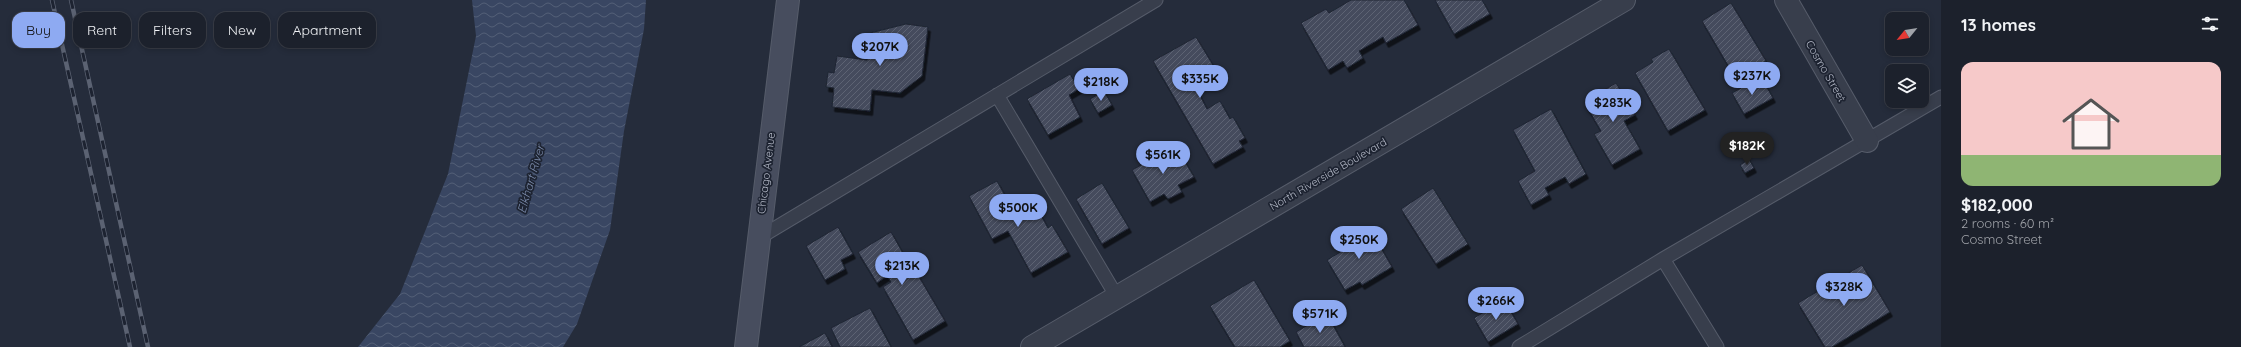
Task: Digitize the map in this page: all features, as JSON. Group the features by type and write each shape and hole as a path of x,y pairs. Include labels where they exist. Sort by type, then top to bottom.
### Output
{"street":[{"name":"Chicago Avenue","path":"746,347 757,239 788,0"},
{"name":"North Riverside Boulevard","path":"1032,347 1624,0"},
{"name":"Cosmo Street","path":"1786,0 1867,142"}],"lane":[{"path":"757,239 1156,0"},
{"path":"997,95 1117,297"},
{"path":"1519,347 1664,259 1867,142 1941,97"},
{"path":"1664,259 1717,347"}],"water":[{"name":"Elkhart River","path":"472,0 646,0 644,29 624,131 610,230 577,324 563,347 358,347 400,294 448,174 476,36"}],"building":[{"path":"1351,0 1404,0 1418,25 1386,43 1383,37 1359,51 1363,58 1347,68 1343,61 1328,70 1301,23 1326,9 1329,13"},
{"path":"1435,0 1482,0 1490,14 1454,34"},
{"path":"1731,3 1766,61 1736,79 1702,21"},
{"path":"906,24 928,27 922,76 900,93 872,90 870,111 832,107 834,88 826,87 828,72 834,73 837,56 867,60 870,33"},
{"path":"1196,37 1219,75 1196,88 1207,109 1220,101 1230,119 1233,117 1245,138 1239,141 1243,147 1213,164 1153,61"},
{"path":"1669,49 1705,110 1668,131 1635,73 1653,62 1651,59"},
{"path":"1070,74 1079,89 1069,95 1080,117 1048,135 1027,99"},
{"path":"1761,77 1773,98 1744,114 1732,93"},
{"path":"1616,83 1635,115 1624,121 1640,149 1612,165 1594,134 1601,131 1584,102"},
{"path":"1104,91 1112,105 1098,113 1090,99"},
{"path":"1551,109 1586,174 1569,184 1565,177 1545,188 1549,195 1531,205 1518,181 1535,171 1513,130"},
{"path":"1176,146 1194,177 1178,185 1182,192 1168,199 1164,194 1150,202 1132,170"},
{"path":"1749,159 1754,168 1745,173 1740,165"},
{"path":"997,181 1019,221 1038,210 1048,228 1052,225 1068,252 1031,273 1008,231 992,239 969,196"},
{"path":"1102,183 1129,228 1102,244 1076,199"},
{"path":"1433,188 1468,244 1436,264 1401,209"},
{"path":"838,227 853,254 841,260 845,269 825,280 806,246"},
{"path":"1369,227 1392,267 1362,285 1360,282 1345,290 1327,260 1342,251 1338,245"},
{"path":"891,232 908,262 899,267 904,276 915,270 945,321 913,340 883,287 891,282 887,276 877,283 858,252"},
{"path":"1862,265 1890,312 1832,347 1825,347 1798,303"},
{"path":"1254,280 1290,341 1280,347 1235,347 1210,306"},
{"path":"1504,300 1518,324 1488,342 1474,318"},
{"path":"870,308 891,347 840,347 831,328"},
{"path":"1327,314 1345,347 1304,347 1296,332"},
{"path":"825,333 832,347 799,347"}],"railway":[{"path":"52,0 130,347"},
{"path":"71,0 148,347"}]}
